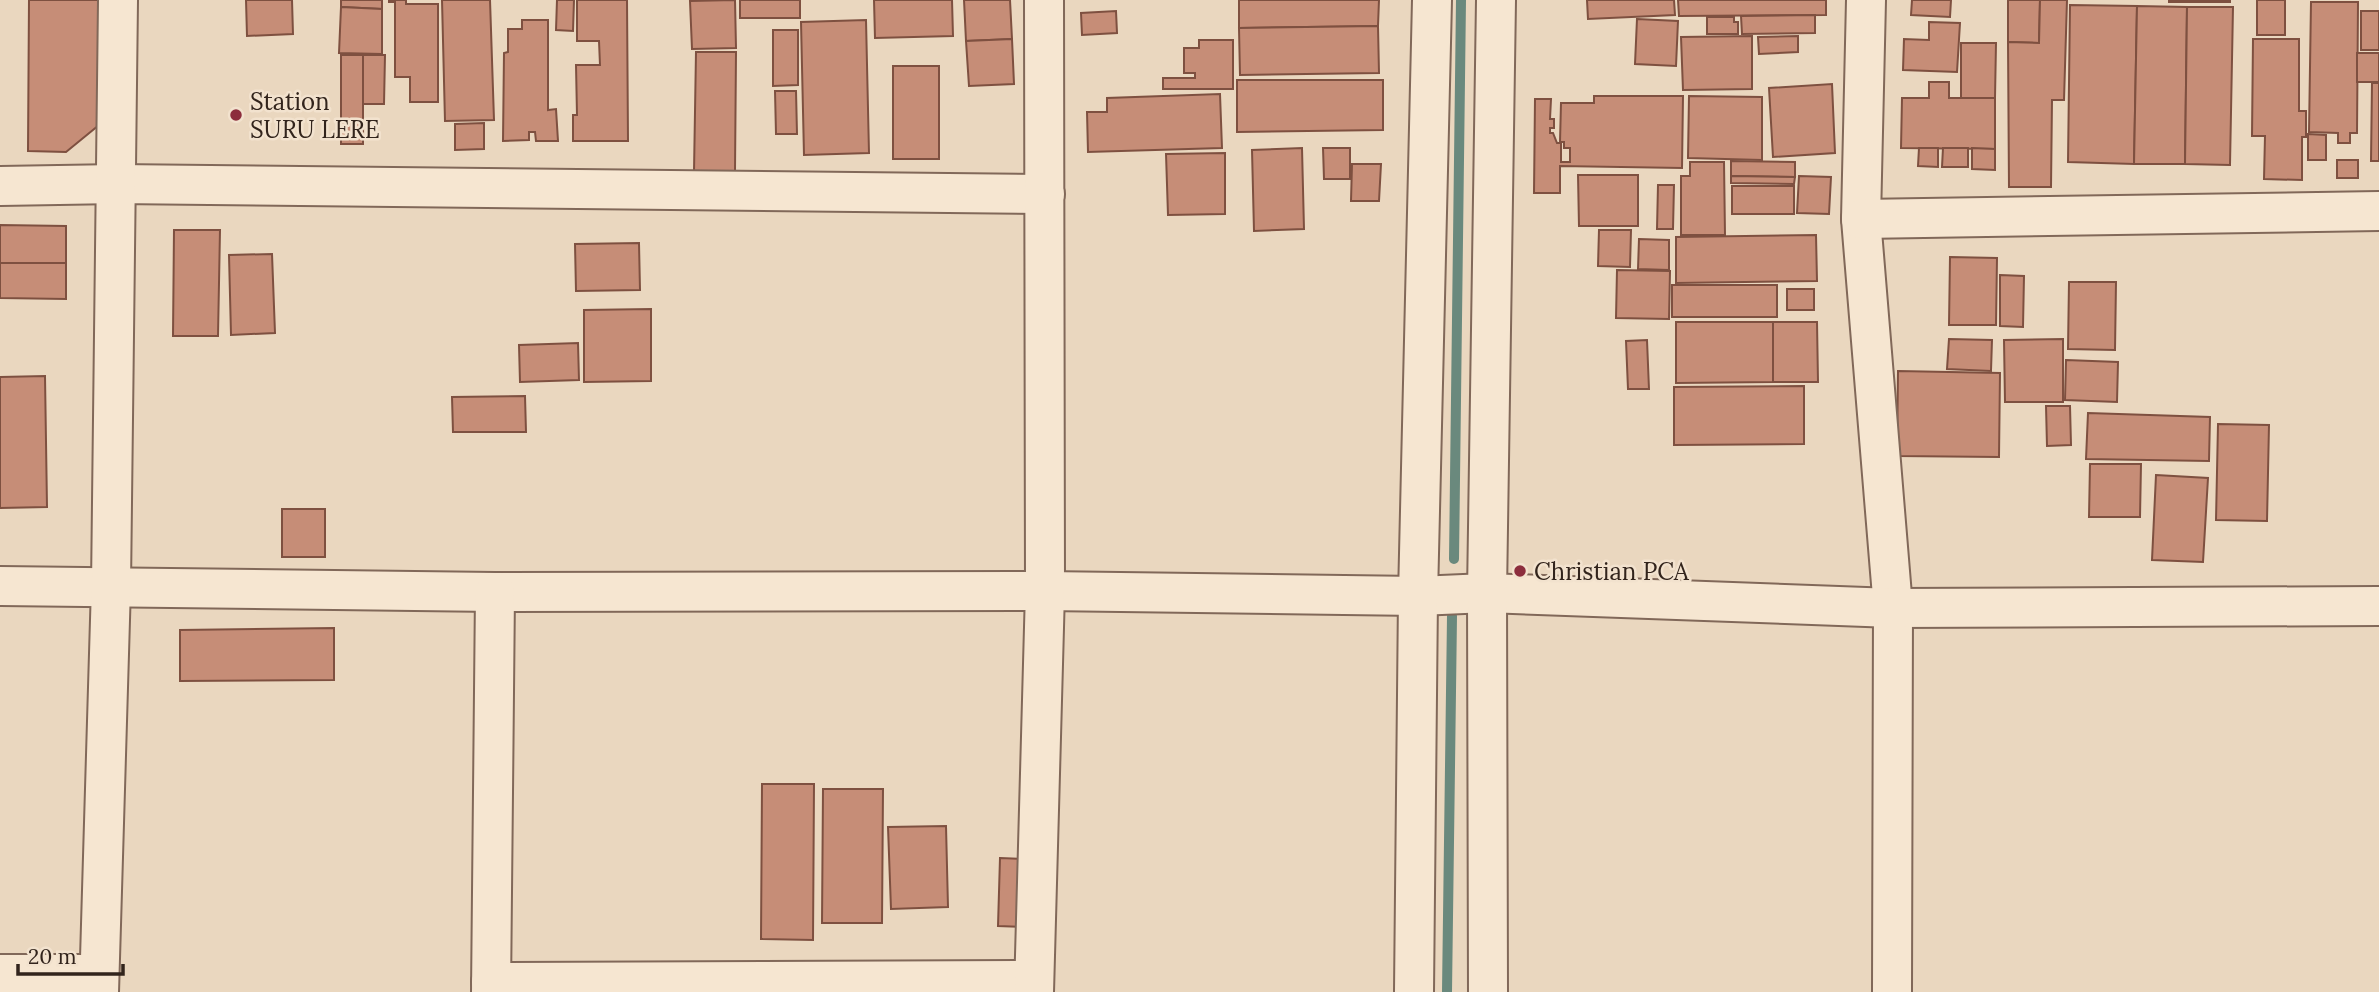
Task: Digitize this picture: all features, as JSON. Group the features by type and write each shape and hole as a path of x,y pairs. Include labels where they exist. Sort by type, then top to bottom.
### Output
{"street":[{"path":"0,974 99,983 111,586 118,0"},
{"path":"495,592 491,987 1034,986 1045,591 1044,0"},
{"path":"1414,992 1418,596 1432,0"},
{"path":"1488,992 1487,593 1496,0"},
{"path":"1866,0 1861,219 1893,608 1892,992"},
{"path":"0,186 117,184 1045,194"},
{"path":"1861,219 2379,211"},
{"path":"0,586 495,592 1045,591 1418,596 1487,593 1893,608 2379,606"}],"building":[{"path":"29,0 104,0 99,125 66,152 28,151"},
{"path":"246,0 292,0 293,34 247,36"},
{"path":"341,0 382,0 382,9 341,7"},
{"path":"389,0 406,0 406,4 438,4 438,102 410,102 410,77 395,77 395,2"},
{"path":"442,0 490,0 494,120 445,121"},
{"path":"557,0 574,0 573,31 556,30"},
{"path":"577,0 627,0 628,141 573,141 573,115 577,115 576,65 600,65 599,41 577,41"},
{"path":"735,0 736,48 692,49 690,1"},
{"path":"740,0 800,0 800,18 740,18"},
{"path":"874,0 952,0 953,36 875,38"},
{"path":"964,0 1010,0 1012,39 966,41"},
{"path":"1239,0 1379,0 1378,26 1239,28"},
{"path":"1587,0 1674,0 1675,15 1588,19"},
{"path":"1678,0 1826,0 1826,15 1679,16"},
{"path":"1912,0 1951,0 1950,17 1911,15"},
{"path":"2008,0 2040,0 2039,43 2008,42"},
{"path":"2040,0 2067,0 2064,100 2052,100 2051,187 2009,187 2008,42 2039,43"},
{"path":"2230,0 2230,2 2169,2"},
{"path":"2257,0 2285,0 2285,35 2257,35"},
{"path":"2311,2 2358,2 2357,133 2350,133 2350,143 2338,143 2338,133 2309,132"},
{"path":"2070,5 2137,6 2134,164 2068,162"},
{"path":"2137,6 2187,7 2185,164 2134,164"},
{"path":"341,7 382,9 382,54 339,53"},
{"path":"2187,7 2233,7 2230,165 2185,164"},
{"path":"1116,11 1117,33 1082,35 1081,13"},
{"path":"2361,11 2379,11 2379,50 2361,50"},
{"path":"1815,15 1815,33 1742,34 1741,16"},
{"path":"1707,17 1734,17 1734,22 1738,22 1738,34 1707,34"},
{"path":"1637,19 1678,21 1676,66 1635,64"},
{"path":"522,20 548,20 548,110 556,109 558,141 536,141 535,132 529,132 529,140 503,141 504,53 508,52 508,29 522,29"},
{"path":"866,20 869,153 804,155 801,22"},
{"path":"1929,22 1960,23 1957,72 1903,70 1904,39 1929,40"},
{"path":"1378,26 1379,73 1240,75 1239,28"},
{"path":"773,30 798,30 798,85 773,86"},
{"path":"1752,36 1752,89 1683,90 1681,37"},
{"path":"1798,36 1798,52 1759,54 1758,37"},
{"path":"1012,39 1014,84 969,86 966,41"},
{"path":"2253,39 2299,39 2299,111 2306,111 2306,137 2302,137 2302,180 2264,179 2265,136 2252,136"},
{"path":"1199,40 1233,40 1233,89 1163,89 1163,78 1195,78 1195,73 1184,73 1184,48 1199,48"},
{"path":"1961,43 1996,43 1995,98 1961,98"},
{"path":"696,52 736,52 735,172 694,172"},
{"path":"2357,53 2379,53 2379,82 2357,82"},
{"path":"341,55 363,55 363,144 341,144"},
{"path":"363,55 385,55 384,104 363,104"},
{"path":"893,66 939,66 939,159 893,159"},
{"path":"1237,80 1383,80 1383,130 1237,132"},
{"path":"1929,82 1949,82 1949,98 1995,98 1995,149 1901,148 1902,98 1929,98"},
{"path":"2372,83 2379,83 2379,161 2371,161"},
{"path":"1832,84 1835,153 1773,157 1769,88"},
{"path":"775,91 796,91 797,134 776,134"},
{"path":"1220,94 1222,148 1088,152 1087,112 1107,112 1107,98"},
{"path":"1594,96 1683,96 1682,168 1560,166 1560,193 1534,193 1535,99 1551,99 1550,119 1554,119 1554,128 1550,128 1550,133 1553,133 1557,143 1561,143 1561,162 1570,162 1570,148 1564,148 1564,142 1560,142 1561,103 1594,103"},
{"path":"1689,96 1762,97 1762,160 1688,158"},
{"path":"484,123 484,149 455,150 455,124"},
{"path":"2308,134 2326,135 2326,160 2308,160"},
{"path":"1302,148 1304,229 1254,231 1252,150"},
{"path":"1323,148 1350,148 1350,179 1324,179"},
{"path":"1919,148 1938,148 1938,167 1918,166"},
{"path":"1943,148 1968,148 1968,167 1942,167"},
{"path":"1972,148 1995,149 1995,170 1972,169"},
{"path":"1225,153 1225,214 1168,215 1166,154"},
{"path":"2337,160 2358,160 2358,178 2337,178"},
{"path":"1731,161 1795,162 1795,177 1731,176"},
{"path":"1690,162 1724,162 1725,235 1681,235 1681,176 1690,176"},
{"path":"1352,164 1381,164 1379,201 1351,201"},
{"path":"1578,175 1638,175 1638,226 1579,226"},
{"path":"1731,176 1795,177 1794,184 1731,183"},
{"path":"1799,176 1831,177 1829,214 1797,213"},
{"path":"1658,185 1674,185 1673,229 1657,229"},
{"path":"1732,186 1794,186 1794,214 1732,214"},
{"path":"0,225 66,226 66,263 0,263"},
{"path":"174,230 220,230 218,336 173,336"},
{"path":"1599,230 1631,230 1630,267 1598,266"},
{"path":"1816,235 1817,281 1676,283 1676,237"},
{"path":"1639,239 1669,240 1669,270 1638,269"},
{"path":"639,243 640,290 576,291 575,244"},
{"path":"272,254 275,333 231,335 229,255"},
{"path":"1950,257 1997,258 1996,325 1949,325"},
{"path":"0,263 66,263 66,299 0,298"},
{"path":"1617,270 1670,271 1669,319 1616,318"},
{"path":"2000,275 2024,276 2023,327 2000,326"},
{"path":"2069,282 2116,282 2115,350 2068,349"},
{"path":"1672,285 1777,285 1777,317 1672,317"},
{"path":"1787,289 1814,289 1814,310 1787,310"},
{"path":"651,309 651,381 584,382 584,310"},
{"path":"1676,322 1773,322 1773,382 1676,383"},
{"path":"1773,322 1817,322 1818,382 1773,382"},
{"path":"1949,339 1992,340 1991,371 1947,369"},
{"path":"2063,339 2063,402 2005,402 2004,340"},
{"path":"1647,340 1649,389 1628,389 1626,341"},
{"path":"578,343 579,380 520,382 519,345"},
{"path":"2066,360 2118,362 2117,402 2065,400"},
{"path":"1898,371 2000,373 1999,457 1897,456"},
{"path":"45,376 47,507 0,508 0,377"},
{"path":"1804,386 1804,444 1674,445 1674,387"},
{"path":"525,396 526,432 453,432 452,397"},
{"path":"2046,406 2070,406 2071,445 2047,446"},
{"path":"2088,413 2210,417 2209,461 2086,459"},
{"path":"2218,424 2269,425 2267,521 2216,520"},
{"path":"2090,464 2141,464 2140,517 2089,517"},
{"path":"2156,475 2208,478 2203,562 2152,560"},
{"path":"282,509 325,509 325,557 282,557"},
{"path":"334,628 334,680 180,681 180,630"},
{"path":"762,784 814,784 813,940 761,939"},
{"path":"823,789 883,789 882,923 822,923"},
{"path":"946,826 948,907 891,909 888,827"},
{"path":"1000,858 1027,859 1026,927 998,926"}],"waterway":[{"path":"1454,559 1461,0"},
{"path":"1447,992 1452,616"}],"place":[{"name":"Station SURU LERE","path":"236,115"},
{"name":"Christian PCA","path":"1520,571"}]}
